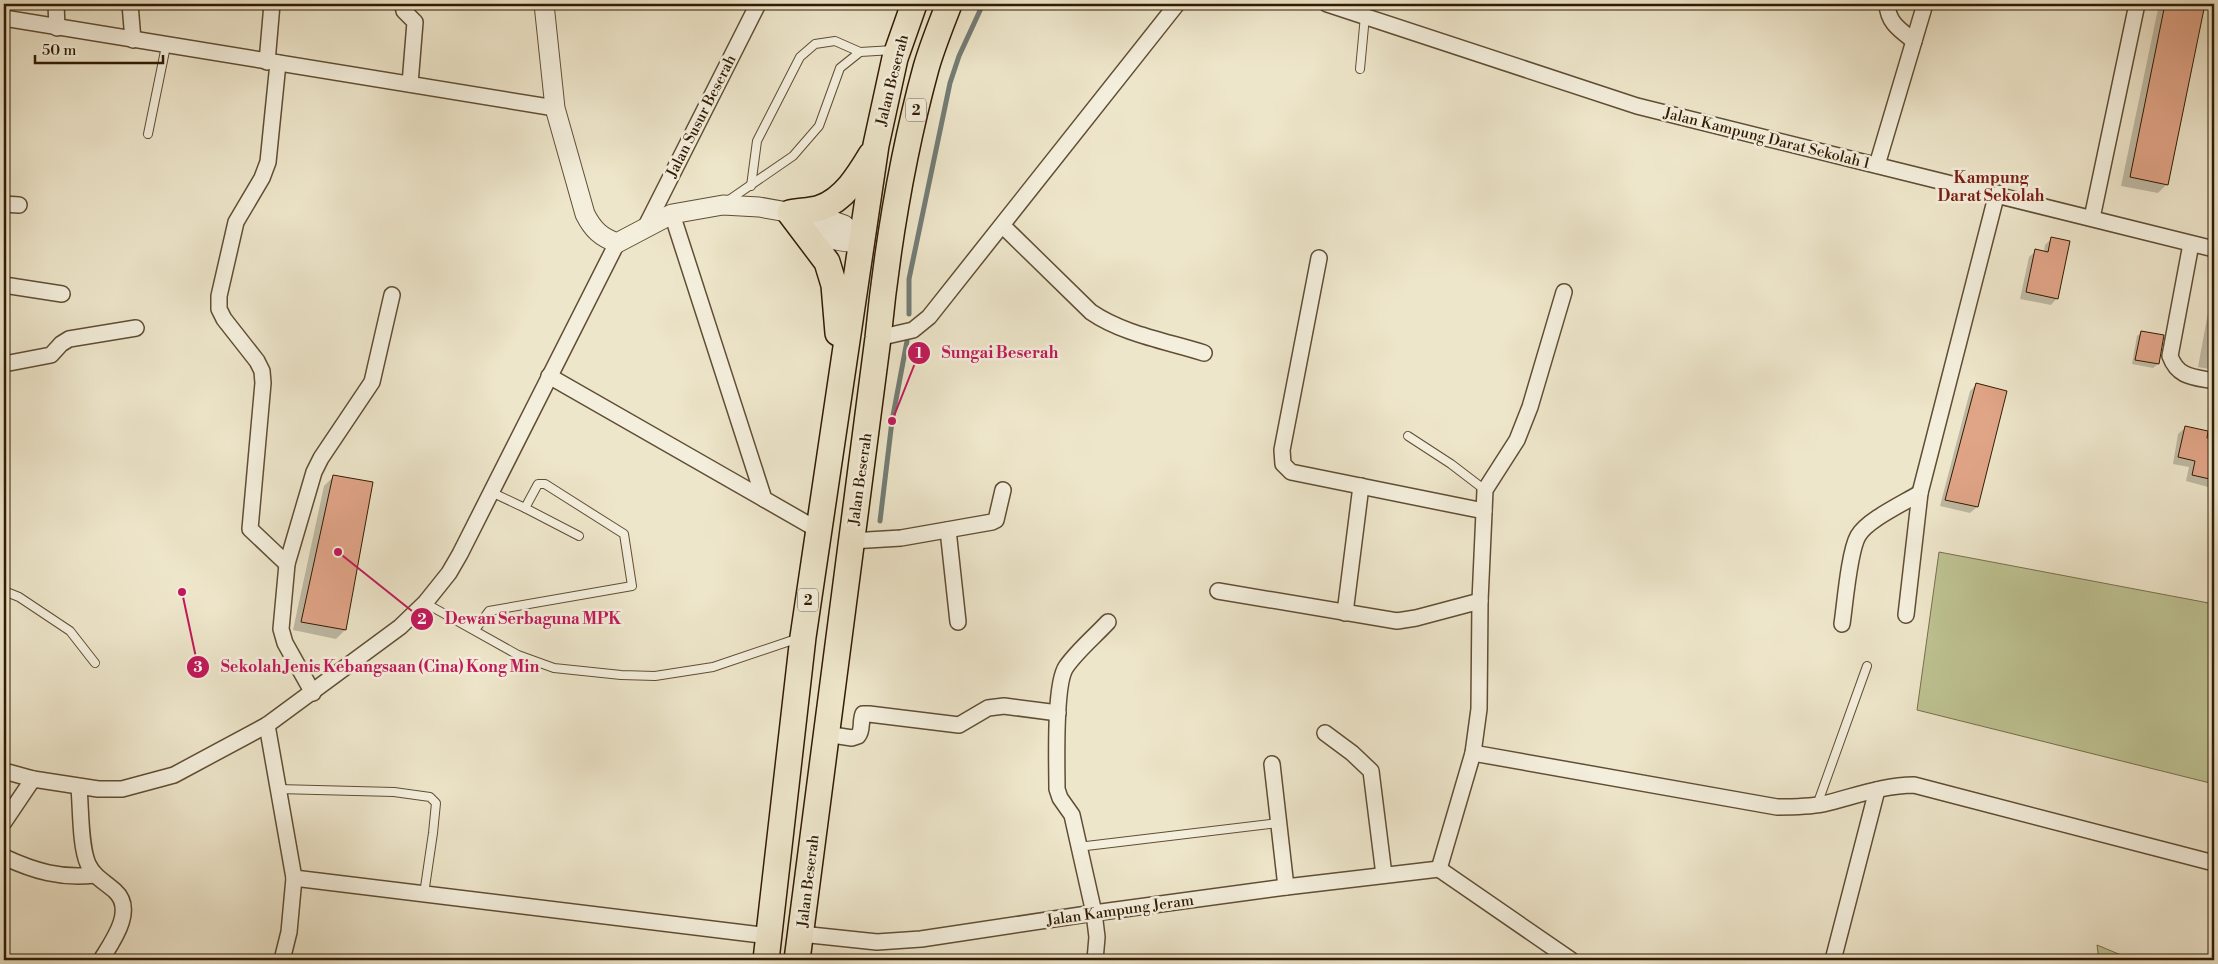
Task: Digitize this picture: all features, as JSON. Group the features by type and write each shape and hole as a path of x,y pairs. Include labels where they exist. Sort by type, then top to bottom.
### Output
{"highway":[{"name":"Jalan Beserah","path":"766,960 803,637 861,241 876,145 897,50 914,4"},
{"name":"Jalan Beserah","path":"797,960 878,338 884,278 909,141 926,67 949,4"},
{"path":"841,376 834,285 827,262 790,213 821,208 835,200 851,185 861,172 876,145"},
{"path":"884,278 861,241 895,220"}],"street":[{"path":"56,4 57,28"},
{"path":"130,4 133,40"},
{"path":"272,4 273,62 268,162 262,178 236,222 219,296 219,308 224,319 258,361 262,372 263,383 250,529 287,564"},
{"path":"403,4 404,11 415,22 410,84"},
{"path":"544,4 555,108 585,214 592,227 602,237 617,244"},
{"name":"Jalan Susur Beserah","path":"645,228 758,4"},
{"path":"878,338 913,330 929,317 1177,4"},
{"name":"Jalan Kampung Darat Sekolah 1","path":"1327,4 1637,106 1997,193 2214,249"},
{"path":"1887,4 1888,16 1892,23 1914,41"},
{"path":"1877,165 1925,4"},
{"path":"2092,218 2137,4"},
{"path":"4,18 166,46 555,108"},
{"path":"1906,615 1920,493 1997,193"},
{"path":"4,772 79,788 122,789 174,775 267,725 313,693 400,627 425,602 449,573 460,554 617,244 672,214 723,205 760,207 827,218 844,225 861,241"},
{"path":"672,214 764,499"},
{"path":"1003,226 1090,312 1102,320 1204,353"},
{"path":"2191,244 2170,356 2174,367 2183,374 2214,381"},
{"path":"1319,258 1282,450 1283,464 1291,472 1484,511"},
{"path":"4,285 62,294"},
{"path":"1564,292 1530,407 1517,440 1485,490 1480,601 1479,709 1473,754 1439,869 1571,960"},
{"path":"313,693 285,643 281,628 287,564 314,472 320,458 372,382 392,295"},
{"path":"4,364 51,355 61,344 69,340 136,328"},
{"path":"549,376 818,530"},
{"path":"1344,613 1361,486"},
{"path":"851,541 901,538 996,520 1003,490"},
{"path":"1842,624 1853,549 1858,536 1866,526 1920,493"},
{"path":"948,530 958,622"},
{"path":"1218,591 1397,621 1416,618 1480,601"},
{"path":"1095,960 1097,937 1094,913 1072,815 1060,798 1057,789 1058,714 1060,680 1066,668 1108,622"},
{"path":"826,734 852,738 858,736 861,733 863,714 959,725 988,708 1004,706 1058,714"},
{"path":"267,725 294,878 291,923 282,960"},
{"path":"1325,733 1352,753 1371,771 1384,876"},
{"path":"1473,754 1777,807 1817,805 1897,785 1914,785 2214,863"},
{"path":"1272,764 1286,887"},
{"path":"4,822 33,779"},
{"path":"79,788 86,857 95,875 117,892 122,901 124,911 119,931 101,960"},
{"path":"1833,960 1877,790"},
{"path":"4,857 28,868 48,874 64,876 95,875"},
{"name":"Jalan Kampung Jeram","path":"801,934 877,942 921,939 1286,887 1439,869"},
{"path":"294,878 769,936"}],"lane":[{"path":"1360,69 1365,15"},
{"path":"751,186 757,141 800,57 815,44 835,41 860,52 897,50"},
{"path":"148,134 166,46"},
{"path":"723,205 793,156 820,126 840,68 860,52"},
{"path":"1408,436 1451,464 1485,490"},
{"path":"475,630 489,611 632,586 624,534 545,484 538,484 525,508"},
{"path":"491,492 579,536"},
{"path":"4,591 19,597 70,631 96,663"},
{"path":"425,602 518,655 554,668 621,675 654,676 713,667 803,637"},
{"path":"1817,805 1868,666"},
{"path":"278,788 394,792 430,797 436,803 434,834 424,894"},
{"path":"1078,847 1279,823"}],"green space":[{"path":"1939,552 2214,604 2214,784 1917,710"},
{"path":"2097,945 2133,960 2099,960"}],"building":[{"path":"2165,4 2205,4 2168,185 2130,177"},
{"path":"2051,237 2070,241 2058,299 2026,292 2035,249 2048,252"},
{"path":"2141,331 2164,335 2159,364 2135,360"},
{"path":"1976,383 2007,391 1978,507 1945,500"},
{"path":"2185,426 2208,431 2207,438 2214,440 2214,480 2192,475 2195,461 2178,457"},
{"path":"333,475 373,482 346,630 301,622"}],"waterway":[{"path":"909,314 909,279 950,83 959,56 983,4"},
{"path":"880,521 892,421 907,341"}],"place":[{"name":"Sungai Beserah","path":"892,421"},
{"name":"Dewan Serbaguna MPK","path":"338,552"},
{"name":"Sekolah Jenis Kebangsaan (Cina) Kong Min","path":"182,592"}],"district":[{"name":"Kampung Darat Sekolah","path":"1991,186"}]}
